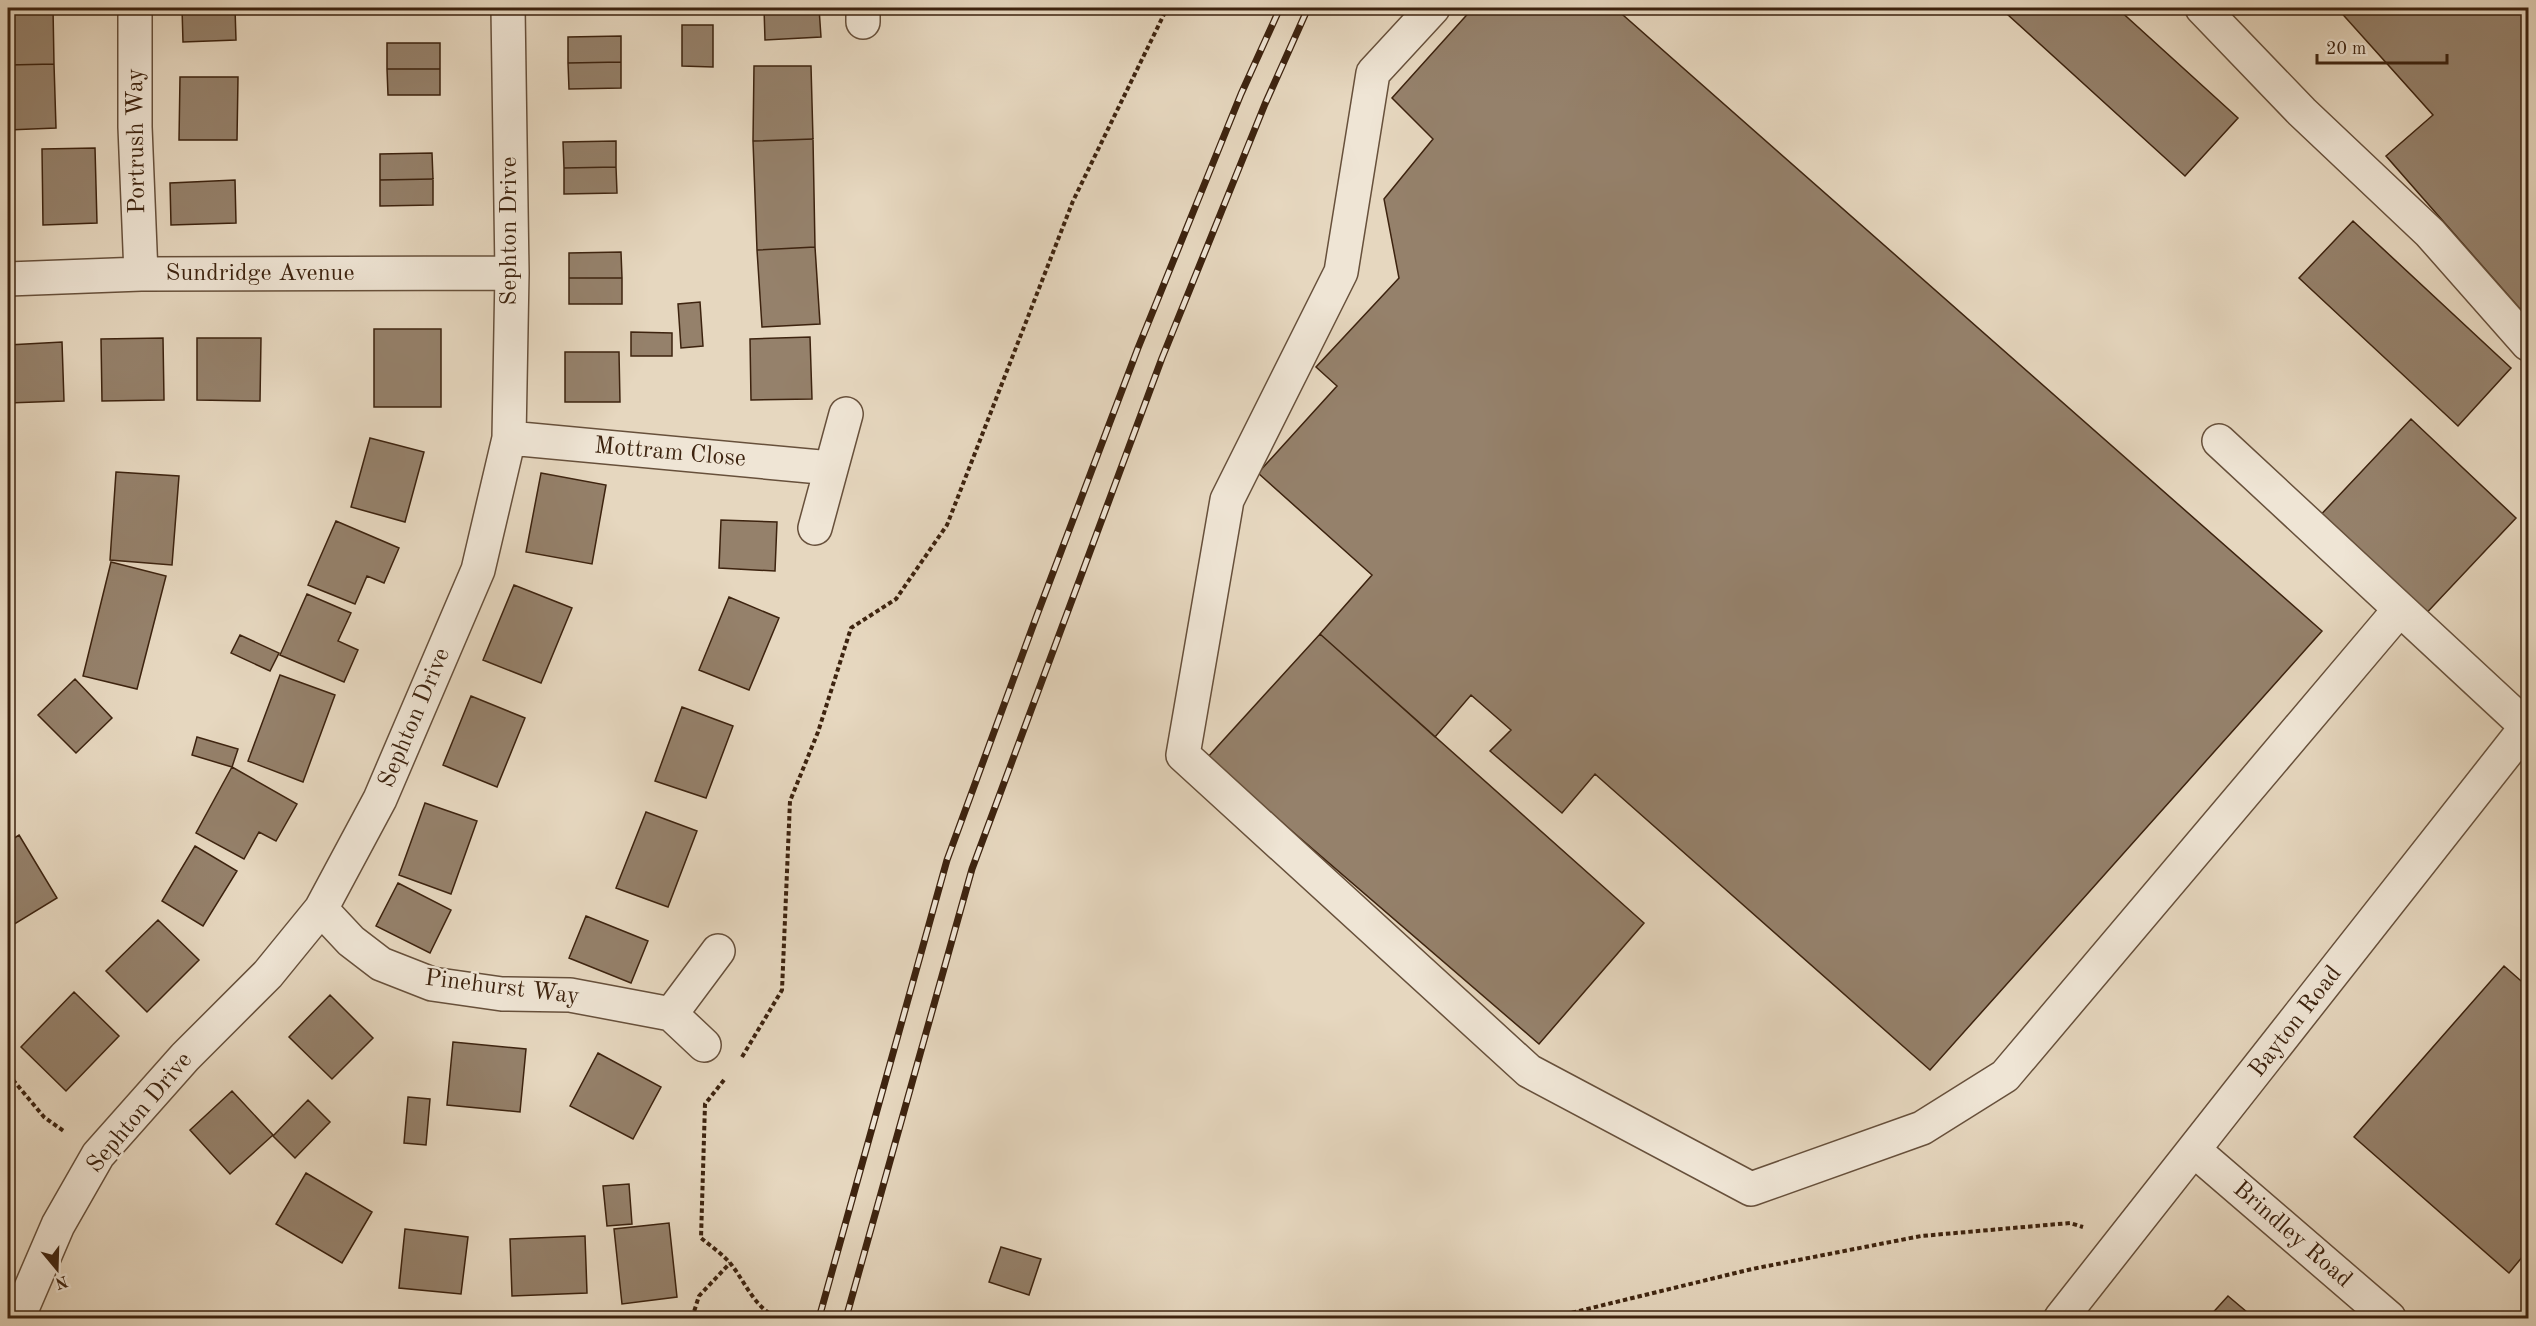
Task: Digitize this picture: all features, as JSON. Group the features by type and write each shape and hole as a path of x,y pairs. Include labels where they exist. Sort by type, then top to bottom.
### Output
{"street":[{"name":"Portrush Way","path":"135,8 135,127 141,274"},
{"name":"Sephton Drive","path":"18,1318 58,1225 98,1155 185,1057 268,974 321,909 380,800 478,570 510,438 512,273 508,8"},
{"path":"1433,8 1373,73 1341,272 1227,500 1183,755 1529,1071 1751,1189 1922,1128 2005,1076 2400,609"},
{"path":"2202,8 2302,112 2430,233 2529,344"},
{"name":"Sundridge Avenue","path":"8,279 141,274 512,273"},
{"path":"815,528 846,414"},
{"name":"Mottram Close","path":"510,438 831,468"},
{"path":"2219,441 2528,726"},
{"name":"Bayton Road","path":"2061,1318 2528,726"},
{"name":"Pinehurst Way","path":"321,909 351,941 381,964 432,984 502,994 570,995 671,1014"},
{"path":"704,1045 671,1014 718,951"},
{"name":"Brindley Road","path":"2195,1151 2389,1318"}],"path":[{"path":"741,1058 782,990 790,801 818,732 851,628 896,599 947,525 1073,201 1167,8"},
{"path":"8,1074 44,1117 98,1155"},
{"path":"726,1077 705,1104 701,1238 730,1263 751,1295 774,1317 779,1318"},
{"path":"1550,1318 1752,1269 1921,1236 2070,1223 2123,1240"},
{"path":"692,1318 699,1296 730,1263"}],"building":[{"path":"8,8 53,8 54,64 8,65"},
{"path":"182,8 235,8 236,40 183,42"},
{"path":"562,8 616,8 616,10 562,10"},
{"path":"764,8 819,8 821,37 765,40"},
{"path":"1473,8 1615,8 2322,631 1930,1070 1595,774 1562,813 1490,751 1511,730 1471,695 1435,737 1320,634 1372,575 1258,473 1337,386 1316,367 1399,278 1384,199 1433,139 1392,98"},
{"path":"2014,8 2117,8 2238,118 2185,176 2007,14"},
{"path":"2337,8 2528,8 2528,318 2386,156 2433,115"},
{"path":"682,25 713,25 713,67 682,66"},
{"path":"621,36 621,62 568,63 568,37"},
{"path":"387,43 440,43 440,69 387,69"},
{"path":"621,62 621,88 569,89 568,63"},
{"path":"54,64 56,128 8,130 8,65"},
{"path":"754,66 811,66 813,139 753,141"},
{"path":"387,69 440,69 440,95 388,95"},
{"path":"180,77 238,77 237,140 179,140"},
{"path":"813,139 815,247 757,250 753,141"},
{"path":"616,141 616,167 564,168 563,142"},
{"path":"95,148 97,223 43,225 42,149"},
{"path":"432,153 433,179 380,180 380,154"},
{"path":"616,167 617,193 564,194 564,168"},
{"path":"433,179 433,205 380,206 380,180"},
{"path":"235,180 236,223 171,225 170,183"},
{"path":"2353,221 2511,368 2458,426 2299,278"},
{"path":"815,247 820,324 762,327 757,250"},
{"path":"621,252 622,278 569,278 569,253"},
{"path":"569,278 622,278 622,304 569,304"},
{"path":"700,302 703,346 681,348 678,304"},
{"path":"374,329 441,329 441,407 374,407"},
{"path":"631,332 672,333 672,356 631,356"},
{"path":"810,337 812,399 751,400 750,339"},
{"path":"163,338 164,400 102,401 101,339"},
{"path":"197,338 261,338 260,401 197,400"},
{"path":"62,342 64,401 8,403 8,345"},
{"path":"565,352 619,352 620,402 565,402"},
{"path":"2411,419 2516,518 2419,621 2314,522"},
{"path":"370,438 424,452 405,522 351,507"},
{"path":"116,472 179,476 172,565 110,560"},
{"path":"541,473 606,485 592,564 526,552"},
{"path":"721,520 777,522 775,571 719,568"},
{"path":"336,521 399,548 384,583 367,576 355,604 308,585"},
{"path":"111,562 166,576 137,689 83,676"},
{"path":"514,585 572,608 541,683 483,660"},
{"path":"307,594 351,613 338,641 358,650 344,682 280,655"},
{"path":"729,597 779,618 749,690 699,670"},
{"path":"1320,634 1644,923 1539,1044 1207,758"},
{"path":"240,635 279,653 270,671 231,653"},
{"path":"280,675 335,695 303,782 248,761"},
{"path":"75,679 112,718 76,753 38,715"},
{"path":"471,696 525,718 497,787 443,765"},
{"path":"682,707 733,726 706,798 655,781"},
{"path":"197,737 238,749 232,767 192,755"},
{"path":"232,767 297,804 276,841 259,832 244,859 196,833"},
{"path":"425,803 477,821 451,894 399,875"},
{"path":"646,812 697,831 668,907 616,888"},
{"path":"19,835 57,898 8,928 8,842"},
{"path":"195,846 237,871 203,926 162,901"},
{"path":"398,883 451,910 430,953 376,926"},
{"path":"586,916 648,941 631,983 569,958"},
{"path":"158,920 199,960 147,1012 106,971"},
{"path":"2504,966 2528,987 2528,1250 2509,1273 2354,1137"},
{"path":"74,992 119,1036 66,1091 21,1047"},
{"path":"330,995 373,1038 332,1079 289,1037"},
{"path":"453,1042 526,1049 520,1112 447,1105"},
{"path":"598,1053 661,1087 633,1139 570,1106"},
{"path":"232,1091 273,1135 230,1174 190,1130"},
{"path":"408,1097 430,1099 426,1145 404,1143"},
{"path":"308,1100 330,1122 295,1158 273,1136"},
{"path":"306,1173 372,1212 342,1263 276,1224"},
{"path":"629,1184 632,1224 607,1226 603,1186"},
{"path":"669,1223 677,1297 622,1304 614,1229"},
{"path":"405,1229 468,1237 461,1294 399,1288"},
{"path":"585,1236 587,1293 512,1296 510,1239"},
{"path":"1001,1247 1041,1259 1029,1295 989,1282"},
{"path":"2228,1296 2254,1318 2208,1318"}],"railway":[{"path":"819,1318 947,860 1138,348 1241,94 1280,8"},
{"path":"846,1318 972,869 1162,358 1265,104 1308,8"}]}
